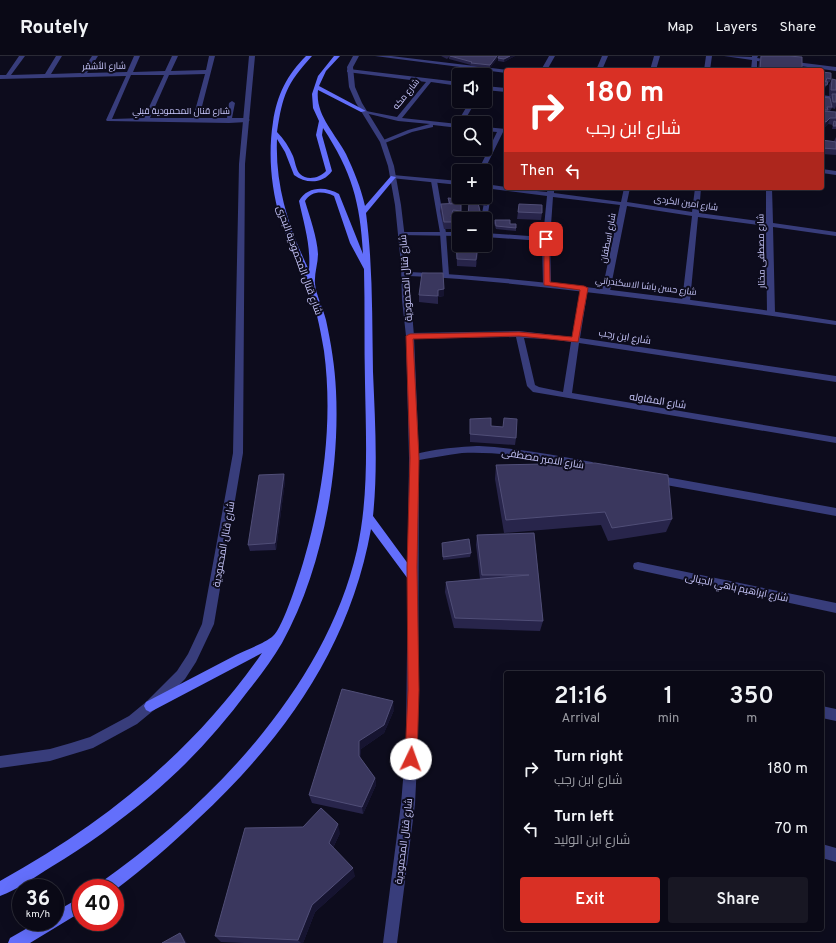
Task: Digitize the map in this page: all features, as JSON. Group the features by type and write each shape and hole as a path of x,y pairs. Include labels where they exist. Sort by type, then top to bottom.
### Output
{"main road":[{"name":"شارع قنال المحمودية البحرى","path":"0,889 43,866 96,831 144,794 186,755 222,716 278,640 303,579 314,546 329,460 332,423 329,360 325,332 311,284 288,231 277,198 274,175 274,132 279,101 286,82 292,73 309,56"},
{"path":"116,879 161,844 202,807 244,764 271,731 320,661 336,628 352,589 362,552 368,517 370,481 368,270 363,213 358,192 346,161 322,121 315,103 316,87 326,67 337,56"},
{"path":"316,87 363,111"},
{"path":"274,132 288,150 296,174 304,179 317,179 324,177 330,171 319,135 322,121"},
{"path":"363,213 393,177"},
{"path":"311,284 314,255 313,245 302,202 305,196 313,192 330,191 338,195 356,249 368,270"},
{"path":"368,517 412,576"},
{"path":"150,706 278,640"},
{"path":"15,943 36,931"}],"street":[{"path":"7,77 22,56"},
{"path":"47,76 59,56"},
{"path":"83,75 95,56"},
{"path":"129,74 137,56"},
{"path":"146,120 175,56"},
{"path":"195,121 212,56"},
{"name":"شارع قنال المحمودية","path":"0,762 50,755 93,742 113,732 150,706 181,675 192,658 208,624 238,453 242,164 252,56"},
{"path":"356,56 351,62 349,71 452,83"},
{"path":"378,56 446,61 494,67 504,70"},
{"path":"545,68 552,56"},
{"path":"600,68 605,56"},
{"path":"654,68 657,56"},
{"path":"707,68 709,56"},
{"path":"727,56 836,68"},
{"path":"754,68 755,58"},
{"name":"شارع قنال المحمودية","path":"349,71 352,87 363,111 383,142 393,177 402,234 410,336 414,458 412,744 408,804 390,943"},
{"name":"شارع الأشقر","path":"0,77 208,72"},
{"name":"شارع قنال المحمودية قبلي","path":"129,74 112,120 247,120"},
{"name":"شارع مكه","path":"398,119 429,80"},
{"path":"492,89 504,90"},
{"path":"824,97 836,99"},
{"path":"229,121 232,103"},
{"path":"363,111 398,119 452,125"},
{"path":"383,142 410,131 441,124"},
{"path":"485,164 503,130 492,129"},
{"path":"824,172 836,173"},
{"path":"393,177 452,182"},
{"name":"شارع امين الكردى","path":"492,186 504,187"},
{"name":"شارع امين الكردى","path":"538,190 624,204 836,234"},
{"name":"شارع اسطفان","path":"606,291 627,190"},
{"path":"686,301 698,190"},
{"name":"شارع مصطفى مختار","path":"769,190 771,313"},
{"path":"547,284 546,239 551,191"},
{"path":"402,234 452,234"},
{"path":"492,235 546,239"},
{"name":"شارع حسن باشا الاسكندراني","path":"405,274 446,275 584,288 836,323"},
{"path":"567,396 584,288"},
{"name":"شارع ابن رجب","path":"410,336 519,334 576,340 836,379"},
{"name":"شارع المقاوله","path":"519,334 533,388 541,392 836,440"},
{"name":"شارع الامير مصطفى","path":"414,458 463,450 491,451 547,457 605,469"},
{"path":"643,476 836,512"},
{"name":"شارع ابراهيم باهي الجبالى","path":"638,566 836,608"},
{"path":"824,713 836,716"},
{"path":"824,852 836,855"}],"lane":[{"path":"434,181 443,233 446,275"}],"building":[{"path":"450,56 497,56 490,65 471,63 472,62"},
{"path":"499,56 510,56 504,59 498,58"},
{"path":"761,56 802,57 802,68 760,68"},
{"path":"824,72 831,73 831,79 827,78 826,81 824,81"},
{"path":"832,79 836,80 836,90 831,90"},
{"path":"824,81 828,82 827,85 824,85"},
{"path":"832,94 836,94 836,102 833,102"},
{"path":"824,97 830,98 832,107 827,107 828,110 824,110"},
{"path":"824,111 836,112 836,118 830,118 826,122 824,121"},
{"path":"834,121 836,122 836,126 833,126"},
{"path":"824,140 836,142 836,149 824,148"},
{"path":"448,198 452,198 452,204 450,204"},
{"path":"441,204 461,204 461,211 453,210 451,217 452,222 444,222"},
{"path":"469,204 478,204 480,212 468,212"},
{"path":"519,204 542,205 542,213 518,212"},
{"path":"495,220 510,220 510,224 516,224 516,228 496,226"},
{"path":"457,252 477,252 476,260 457,259"},
{"path":"422,273 443,273 444,289 438,290 438,296 419,295"},
{"path":"491,418 491,426 503,427 504,418 517,419 516,438 470,434 470,419"},
{"path":"595,463 668,475 672,519 612,528 605,512 506,520 496,465"},
{"path":"284,474 275,543 248,545 259,475"},
{"path":"534,533 543,621 455,618 446,582 529,575 482,575 477,535"},
{"path":"469,539 471,553 443,557 442,543"},
{"path":"342,689 393,701 384,725 359,741 359,756 375,778 362,807 309,795"},
{"path":"321,808 338,824 329,843 353,868 312,905 298,940 215,936 245,828 303,827"},
{"path":"180,933 185,943 162,943"}],"route":[{"path":"411,759 413,690 412,567 414,458 410,336 519,334 550,336 576,340 584,288 547,284 546,239"}]}
